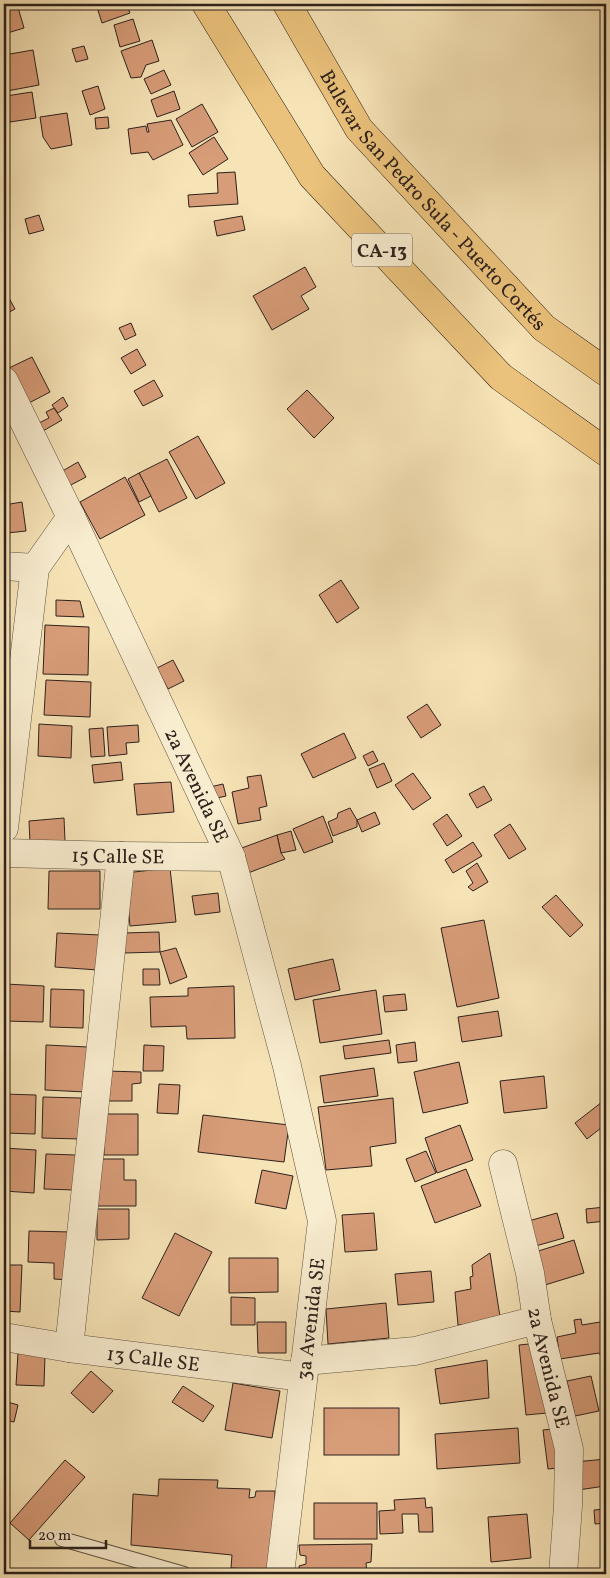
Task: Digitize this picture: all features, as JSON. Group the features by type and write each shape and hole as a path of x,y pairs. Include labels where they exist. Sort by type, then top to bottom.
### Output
{"highway":[{"name":"CA-13","path":"206,4 312,176 501,377 606,452"},
{"name":"Bulevar San Pedro Sula - Puerto Cortés","path":"287,4 359,129 544,328 606,372"}],"street":[{"name":"2a Avenida SE","path":"4,381 71,517 231,857 286,1066"},
{"path":"4,828 35,568 71,517"},
{"path":"4,566 35,568"},
{"name":"15 Calle SE","path":"4,853 231,857"},
{"path":"69,1348 121,856"},
{"name":"3a Avenida SE","path":"280,1574 322,1221 286,1066"},
{"name":"2a Avenida SE","path":"503,1164 530,1273 537,1320 569,1450 568,1506 563,1574"},
{"name":"13 Calle SE","path":"4,1338 69,1348 304,1369 415,1350 537,1320"}],"lane":[{"path":"62,1539 184,1574"}],"building":[{"path":"4,4 17,4 24,28 4,34"},
{"path":"96,4 126,4 130,13 102,23"},
{"path":"133,19 140,41 120,47 114,25"},
{"path":"152,40 159,61 146,65 141,77 131,78 121,51"},
{"path":"84,46 88,59 76,62 72,49"},
{"path":"33,50 39,85 7,91 4,55"},
{"path":"164,70 171,85 151,94 144,79"},
{"path":"98,86 105,109 90,115 82,91"},
{"path":"174,91 180,109 157,117 151,100"},
{"path":"32,92 36,118 10,122 6,96"},
{"path":"202,104 218,132 192,147 176,119"},
{"path":"67,113 72,145 51,149 43,137 40,117"},
{"path":"108,117 109,128 96,129 95,118"},
{"path":"171,120 183,145 153,160 148,152 131,154 128,129 146,126 147,132 149,132 147,124"},
{"path":"214,137 228,159 203,175 189,153"},
{"path":"235,172 238,204 189,207 188,195 218,193 217,173"},
{"path":"39,215 44,230 29,234 25,219"},
{"path":"242,216 245,230 217,236 214,221"},
{"path":"305,267 316,287 301,296 309,309 272,330 253,296"},
{"path":"4,289 15,309 4,315"},
{"path":"131,323 136,335 125,340 119,328"},
{"path":"137,349 146,365 131,374 121,358"},
{"path":"32,357 50,392 27,404 9,368"},
{"path":"154,380 163,396 143,406 134,391"},
{"path":"307,390 334,418 314,438 287,409"},
{"path":"63,397 68,406 58,413 52,405"},
{"path":"54,408 62,420 43,431 39,423 49,418 46,412"},
{"path":"198,436 225,483 196,499 169,452"},
{"path":"167,459 187,498 159,512 139,473"},
{"path":"78,462 86,477 67,487 59,473"},
{"path":"139,473 151,496 139,502 128,479"},
{"path":"125,477 145,515 100,539 80,502"},
{"path":"22,502 26,531 7,533 4,505"},
{"path":"341,580 359,608 337,623 319,595"},
{"path":"56,600 80,601 84,617 56,616"},
{"path":"45,625 89,627 88,675 43,674"},
{"path":"173,660 184,681 168,689 157,668"},
{"path":"46,680 91,682 90,717 44,715"},
{"path":"427,704 441,725 421,738 407,717"},
{"path":"39,724 72,726 71,758 38,756"},
{"path":"138,725 139,742 126,743 127,754 109,756 107,727"},
{"path":"103,728 105,756 91,757 89,729"},
{"path":"344,733 356,758 313,778 301,754"},
{"path":"373,751 378,761 368,766 363,756"},
{"path":"121,762 123,780 94,783 92,765"},
{"path":"384,763 392,781 377,788 369,769"},
{"path":"413,773 431,798 413,810 395,785"},
{"path":"261,775 267,806 259,808 261,820 238,824 232,792 249,788 247,777"},
{"path":"171,782 174,812 137,815 134,784"},
{"path":"223,784 226,796 213,799 210,787"},
{"path":"484,786 492,800 477,808 469,794"},
{"path":"350,808 357,820 357,827 333,836 328,822 337,818 338,813"},
{"path":"375,812 380,824 362,832 357,820"},
{"path":"447,814 462,836 447,846 433,824"},
{"path":"323,816 333,842 304,853 293,829"},
{"path":"64,818 65,841 30,843 29,821"},
{"path":"510,824 526,849 509,859 494,835"},
{"path":"291,831 296,850 281,853 277,835"},
{"path":"277,835 281,853 285,859 248,873 239,849"},
{"path":"473,842 482,856 453,873 445,860"},
{"path":"477,863 488,882 473,891 468,887 473,883 466,871"},
{"path":"170,868 176,922 130,926 125,873"},
{"path":"49,871 100,871 100,909 48,909"},
{"path":"218,893 220,912 195,915 192,896"},
{"path":"556,895 583,925 570,937 542,907"},
{"path":"484,920 499,998 457,1007 441,928"},
{"path":"159,932 160,952 124,953 123,933"},
{"path":"57,933 100,935 98,970 55,967"},
{"path":"176,948 187,977 170,984 160,952"},
{"path":"333,959 340,990 295,1000 288,969"},
{"path":"143,969 159,969 160,985 143,985"},
{"path":"5,984 44,986 43,1022 4,1021"},
{"path":"234,986 235,1038 187,1039 186,1026 151,1027 150,997 188,996 188,988"},
{"path":"51,989 84,990 83,1028 50,1027"},
{"path":"376,990 382,1034 320,1043 313,1000"},
{"path":"405,994 407,1010 385,1012 383,996"},
{"path":"498,1011 502,1036 462,1042 458,1017"},
{"path":"389,1040 391,1053 345,1059 343,1046"},
{"path":"415,1042 417,1061 398,1063 396,1045"},
{"path":"46,1045 88,1047 86,1092 45,1090"},
{"path":"144,1045 164,1046 163,1071 143,1071"},
{"path":"459,1062 468,1103 423,1113 414,1072"},
{"path":"374,1068 378,1096 324,1103 320,1076"},
{"path":"106,1071 141,1072 141,1083 132,1084 132,1101 106,1101"},
{"path":"544,1076 547,1108 504,1113 500,1081"},
{"path":"159,1084 180,1085 178,1114 157,1113"},
{"path":"4,1094 36,1095 35,1134 4,1133"},
{"path":"43,1097 81,1098 80,1139 42,1138"},
{"path":"393,1098 396,1143 370,1147 372,1166 326,1170 318,1107"},
{"path":"602,1102 606,1108 606,1124 587,1139 575,1123"},
{"path":"103,1114 138,1114 138,1155 104,1155"},
{"path":"203,1115 289,1125 284,1162 198,1152"},
{"path":"460,1125 473,1160 437,1173 425,1138"},
{"path":"4,1148 36,1150 34,1193 4,1191"},
{"path":"426,1151 436,1173 415,1182 406,1159"},
{"path":"46,1154 76,1155 74,1190 44,1189"},
{"path":"96,1159 124,1159 124,1180 136,1180 136,1206 95,1206"},
{"path":"466,1169 481,1206 435,1223 421,1186"},
{"path":"262,1170 293,1176 286,1209 255,1203"},
{"path":"605,1207 606,1221 587,1223 586,1209"},
{"path":"97,1209 129,1209 129,1239 97,1240"},
{"path":"374,1213 377,1250 345,1252 342,1215"},
{"path":"557,1213 564,1238 532,1247 525,1222"},
{"path":"29,1231 72,1232 70,1280 54,1279 54,1263 28,1262"},
{"path":"175,1233 212,1252 179,1316 142,1298"},
{"path":"574,1240 584,1273 545,1285 535,1252"},
{"path":"490,1253 501,1323 458,1325 455,1292 471,1289 472,1265"},
{"path":"229,1258 278,1258 278,1292 229,1293"},
{"path":"4,1265 22,1265 20,1312 4,1311"},
{"path":"431,1271 434,1302 398,1305 395,1274"},
{"path":"231,1297 255,1298 255,1325 231,1325"},
{"path":"386,1303 389,1338 328,1344 326,1309"},
{"path":"581,1319 582,1325 606,1321 606,1359 603,1359 599,1353 560,1359 557,1337 576,1333 574,1320"},
{"path":"257,1322 286,1322 286,1353 258,1353"},
{"path":"539,1343 547,1413 526,1415 519,1345"},
{"path":"18,1353 45,1355 44,1386 16,1385"},
{"path":"487,1360 489,1398 440,1404 435,1369"},
{"path":"91,1371 113,1391 93,1413 71,1393"},
{"path":"591,1376 599,1411 575,1416 567,1381"},
{"path":"233,1383 280,1391 272,1438 225,1430"},
{"path":"183,1386 214,1406 203,1422 172,1402"},
{"path":"4,1401 18,1405 14,1422 4,1420"},
{"path":"324,1408 399,1408 399,1455 324,1455"},
{"path":"518,1428 520,1463 437,1469 435,1434"},
{"path":"560,1428 566,1467 548,1469 543,1430"},
{"path":"606,1459 606,1491 605,1486 578,1490 574,1462"},
{"path":"65,1460 85,1477 29,1540 10,1523"},
{"path":"159,1479 218,1480 217,1488 250,1489 249,1498 255,1497 256,1491 275,1491 274,1532 269,1570 231,1568 232,1555 131,1545 133,1494 158,1496"},
{"path":"425,1498 426,1508 432,1507 433,1532 419,1532 418,1514 402,1514 403,1533 380,1534 379,1511 395,1510 394,1500"},
{"path":"314,1503 377,1503 377,1539 314,1539"},
{"path":"606,1509 606,1523 595,1524 594,1510"},
{"path":"527,1514 531,1558 491,1562 488,1517"},
{"path":"372,1544 371,1562 366,1563 367,1574 300,1574 299,1566 306,1564 306,1556 300,1555 299,1545"},
{"path":"606,1569 606,1574 583,1574 583,1571"}]}
